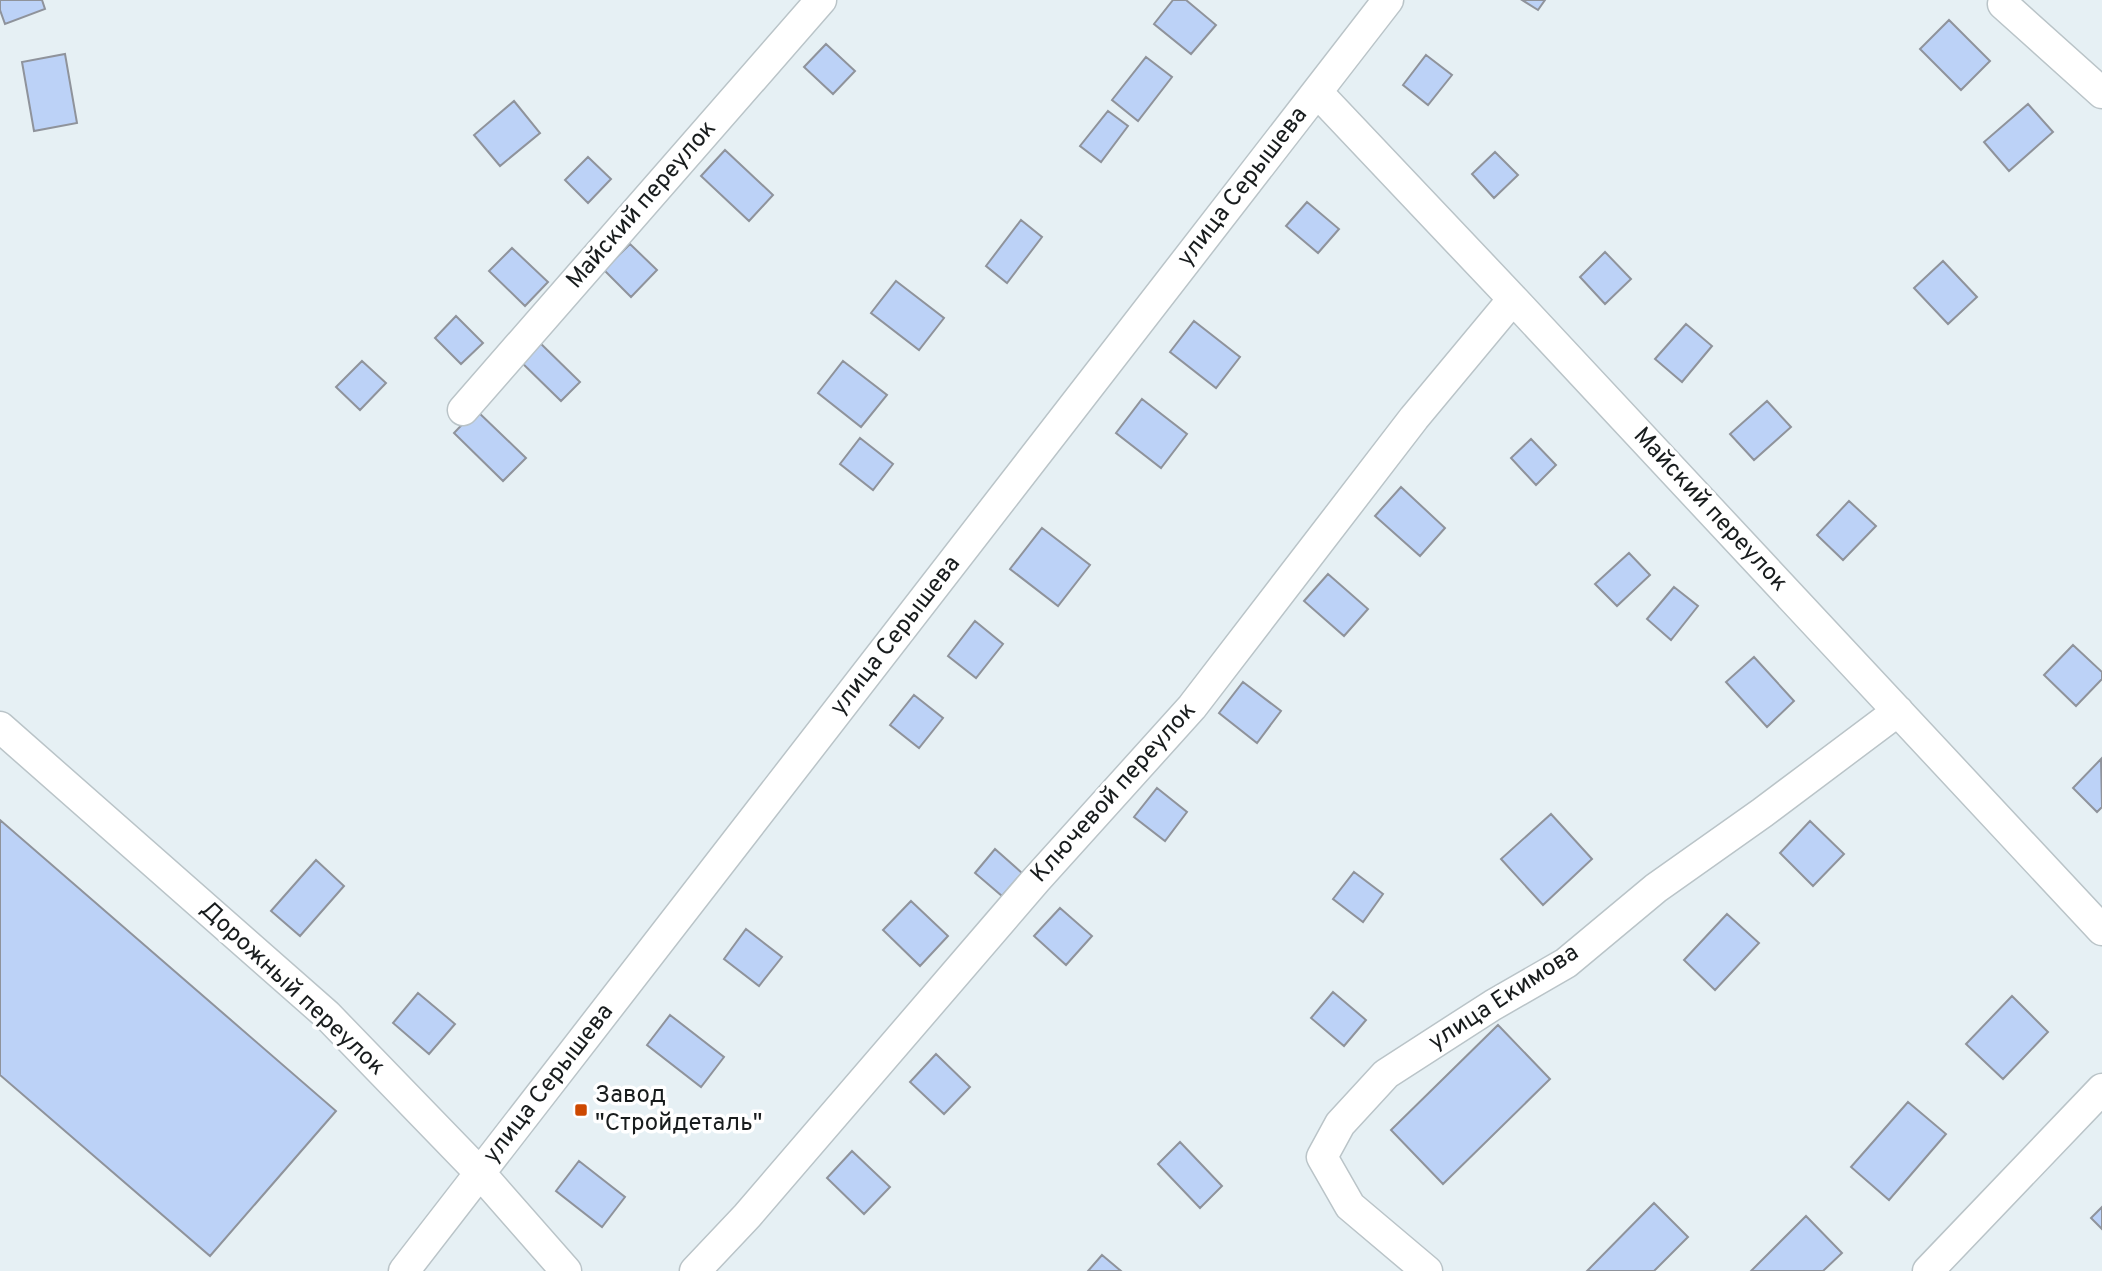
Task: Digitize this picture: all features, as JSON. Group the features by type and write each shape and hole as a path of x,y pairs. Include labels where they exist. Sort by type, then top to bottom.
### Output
{"street":[{"name":"Майский переулок","path":"463,410 821,0"},
{"name":"улица Серышева","path":"404,1271 1388,0"},
{"path":"2003,4 2102,93"},
{"name":"Майский переулок","path":"1317,92 2102,930"},
{"name":"Ключевой переулок","path":"695,1271 747,1216 1036,880 1192,707 1414,418 1513,299"},
{"name":"улица Екимова","path":"1427,1271 1350,1206 1322,1157 1340,1124 1386,1074 1493,1005 1566,963 1656,888 1898,711"},
{"name":"Дорожный переулок","path":"0,727 327,1015 480,1173 566,1271"},
{"path":"1928,1271 2102,1090"}],"building":[{"path":"0,0 42,0 45,9 5,24"},
{"path":"1173,0 1186,0 1216,25 1191,54 1154,24"},
{"path":"1522,0 1545,0 1538,10"},
{"path":"1949,20 1990,61 1961,90 1920,49"},
{"path":"826,44 855,71 833,94 804,67"},
{"path":"65,54 77,123 34,131 22,62"},
{"path":"1426,55 1452,75 1428,105 1403,85"},
{"path":"1146,57 1172,77 1138,121 1112,100"},
{"path":"514,101 540,133 500,166 474,135"},
{"path":"2028,104 2053,132 2009,171 1984,142"},
{"path":"1108,111 1128,126 1101,162 1080,146"},
{"path":"725,150 773,195 749,221 701,176"},
{"path":"1495,152 1518,175 1494,198 1472,174"},
{"path":"588,157 611,179 588,203 565,180"},
{"path":"1307,202 1339,229 1318,253 1286,226"},
{"path":"1021,220 1042,237 1007,283 986,266"},
{"path":"630,244 657,270 631,297 604,270"},
{"path":"512,248 548,282 525,306 489,271"},
{"path":"1605,252 1631,279 1605,304 1580,277"},
{"path":"1943,261 1977,297 1948,324 1914,288"},
{"path":"896,281 944,318 919,350 871,313"},
{"path":"456,316 483,343 461,364 435,338"},
{"path":"1194,321 1240,357 1216,388 1170,352"},
{"path":"1686,324 1712,346 1682,382 1655,359"},
{"path":"536,339 580,382 561,401 517,358"},
{"path":"362,361 386,383 360,410 336,387"},
{"path":"843,361 887,395 861,427 818,393"},
{"path":"1142,399 1187,434 1161,468 1116,433"},
{"path":"1767,401 1791,427 1754,460 1730,434"},
{"path":"476,410 526,458 503,481 454,433"},
{"path":"860,438 893,464 873,490 840,464"},
{"path":"1531,439 1556,465 1536,485 1511,458"},
{"path":"1401,487 1445,528 1420,556 1375,516"},
{"path":"1849,501 1876,526 1843,560 1817,535"},
{"path":"1042,528 1090,565 1058,606 1010,569"},
{"path":"1629,553 1650,575 1617,606 1595,584"},
{"path":"1328,574 1368,609 1344,636 1304,601"},
{"path":"1674,587 1698,606 1671,640 1647,619"},
{"path":"975,621 1003,644 976,678 948,656"},
{"path":"2073,645 2102,672 2102,679 2076,706 2044,675"},
{"path":"1754,657 1794,701 1767,727 1726,682"},
{"path":"1243,682 1281,711 1257,743 1219,713"},
{"path":"914,695 943,718 919,748 890,725"},
{"path":"2101,759 2102,807 2097,812 2073,788"},
{"path":"1157,788 1187,812 1165,841 1134,817"},
{"path":"1551,814 1592,859 1543,905 1501,859"},
{"path":"0,820 336,1111 210,1256 0,1075"},
{"path":"1810,821 1844,854 1813,886 1780,853"},
{"path":"995,849 1022,873 1002,896 975,873"},
{"path":"316,860 344,886 300,936 271,911"},
{"path":"1354,872 1383,894 1363,922 1333,899"},
{"path":"911,901 948,936 920,966 883,930"},
{"path":"1060,908 1092,936 1066,965 1034,936"},
{"path":"1727,914 1759,943 1715,990 1684,960"},
{"path":"746,929 782,957 759,986 724,959"},
{"path":"1333,992 1366,1020 1344,1046 1311,1018"},
{"path":"418,993 455,1024 429,1054 393,1023"},
{"path":"2012,996 2048,1032 2003,1079 1966,1044"},
{"path":"670,1015 724,1057 701,1087 647,1045"},
{"path":"1498,1025 1550,1079 1443,1184 1391,1130"},
{"path":"936,1054 970,1087 944,1114 910,1082"},
{"path":"1908,1102 1946,1134 1889,1200 1851,1167"},
{"path":"1180,1142 1222,1186 1200,1208 1158,1164"},
{"path":"852,1151 890,1187 864,1214 827,1178"},
{"path":"579,1161 625,1197 602,1227 556,1191"},
{"path":"1654,1203 1688,1237 1654,1271 1587,1271"},
{"path":"2102,1207 2102,1229 2091,1218"},
{"path":"1806,1216 1842,1253 1823,1271 1751,1271"},
{"path":"1102,1255 1121,1271 1088,1271"}],"place":[{"name":"Завод \"Стройдеталь\"","path":"581,1110"}]}
